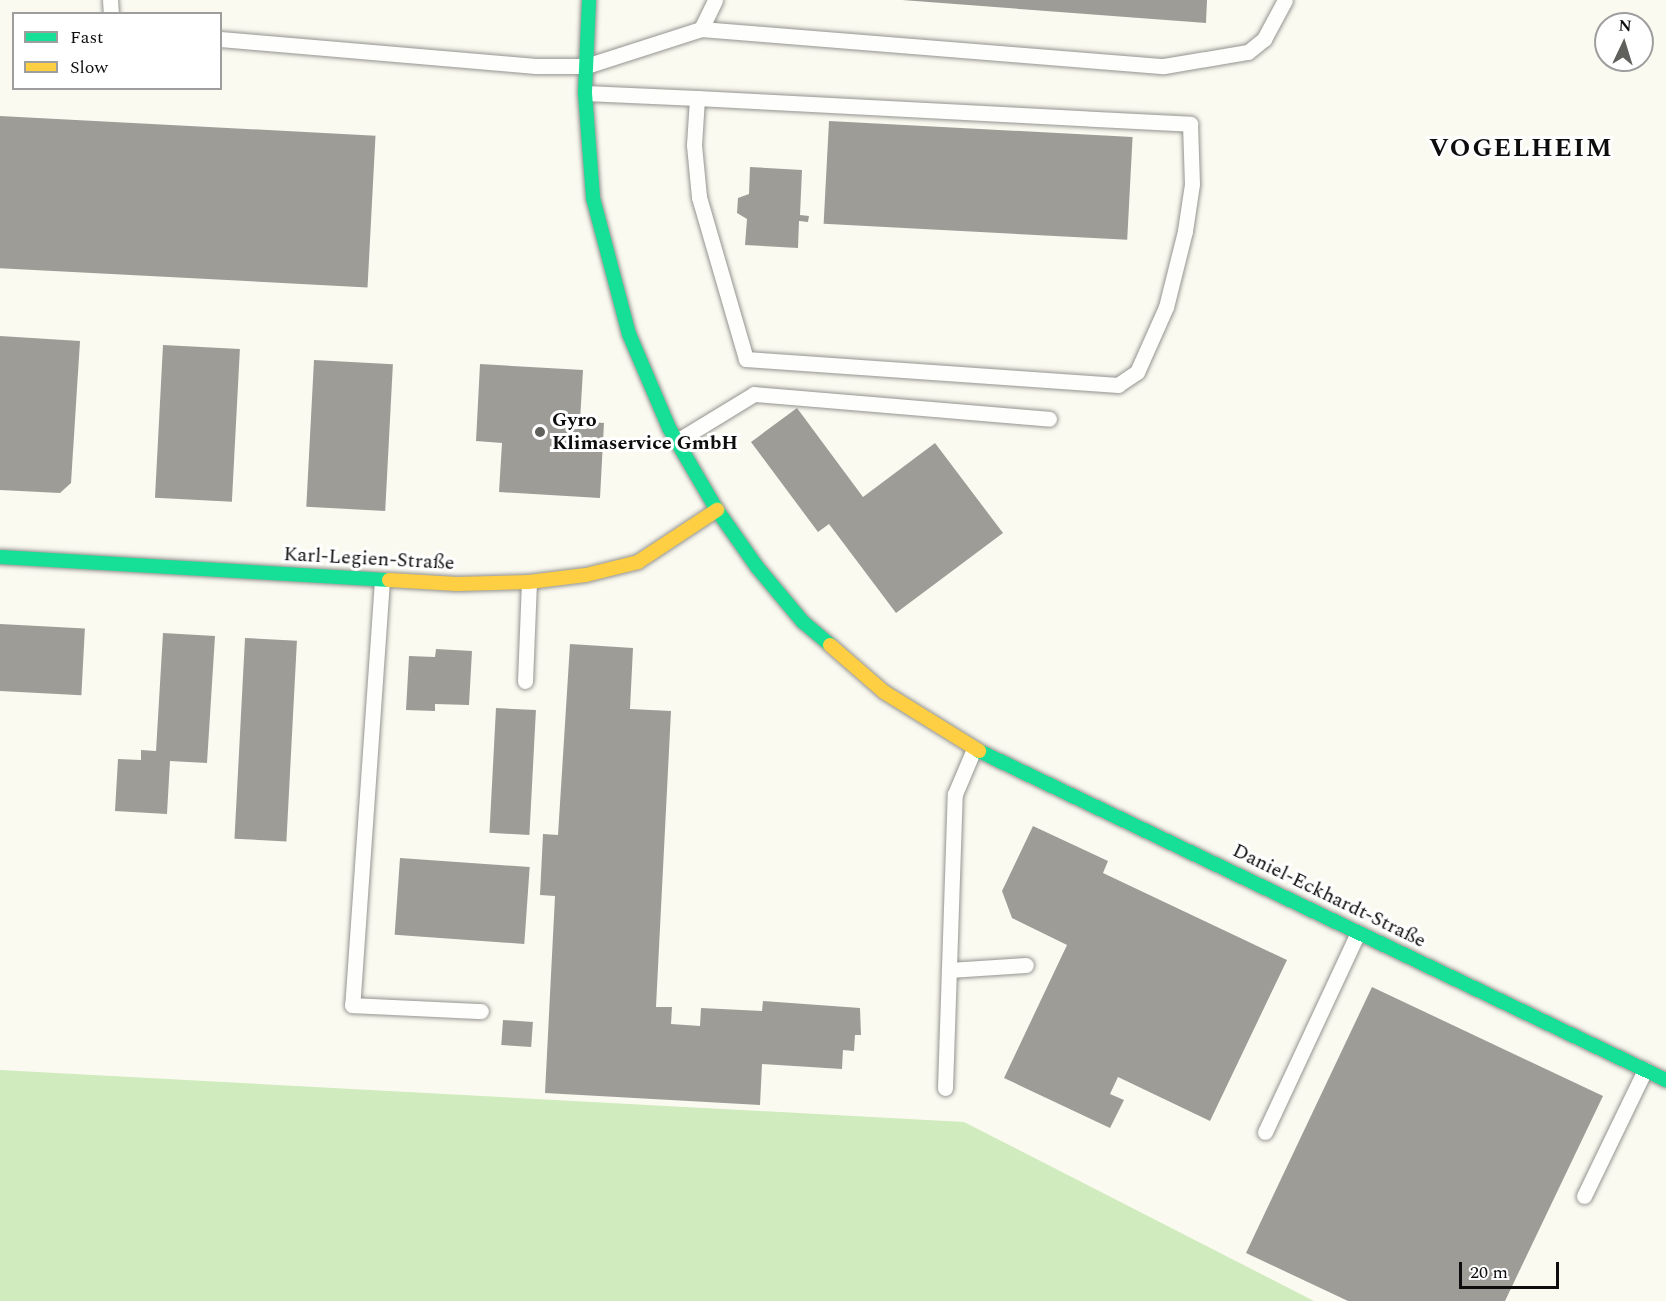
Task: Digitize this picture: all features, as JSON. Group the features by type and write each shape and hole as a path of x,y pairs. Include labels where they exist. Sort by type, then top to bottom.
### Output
{"street":[{"name":"Daniel-Eckhardt-Straße","path":"589,0 585,93 594,198 626,323 647,381 677,441 717,510 803,622 842,659 918,716 974,749 1666,1080"},
{"name":"Karl-Legien-Straße","path":"0,557 382,580 529,582 586,576 638,562 717,510"}],"lane":[{"path":"701,29 715,0"},
{"path":"222,39 536,66 585,66 701,29 1164,66 1248,52 1264,39 1285,0"},
{"path":"585,93 697,98 1190,124 1191,184 1185,231 1166,307 1137,372 1118,385 746,359 699,197 694,145 697,98"},
{"path":"677,441 754,394 1049,419"},
{"path":"382,580 352,1005 481,1011"},
{"path":"525,681 529,582"},
{"path":"945,1088 955,794 974,749"},
{"path":"1265,1132 1358,933"},
{"path":"949,970 1026,965"},
{"path":"1584,1196 1645,1070"}],"green space":[{"path":"0,1070 964,1122 1314,1301 0,1301"}],"building":[{"path":"902,0 1207,0 1206,23"},
{"path":"0,116 375,136 368,287 0,268"},
{"path":"829,121 1133,137 1127,240 824,224"},
{"path":"750,167 802,170 800,215 809,216 808,222 799,221 798,248 745,245 747,219 737,213 738,198 749,194"},
{"path":"0,336 80,341 71,483 60,493 0,490"},
{"path":"163,345 240,349 232,502 155,498"},
{"path":"314,360 393,364 385,511 306,507"},
{"name":"Gyro Klimaservice GmbH","path":"480,364 583,370 580,421 604,423 600,498 499,492 502,443 476,441"},
{"path":"797,408 863,497 935,443 1003,533 896,613 829,524 818,532 751,442"},
{"path":"0,624 85,628 81,695 0,691"},
{"path":"163,633 215,636 207,763 170,761 167,814 115,811 118,759 141,760 141,750 156,751"},
{"path":"245,638 297,641 286,841 234,839"},
{"path":"570,644 633,648 630,709 671,711 656,1007 672,1007 671,1024 700,1026 701,1008 762,1011 763,1001 860,1008 861,1035 855,1035 854,1051 843,1050 842,1069 762,1064 760,1105 545,1093 555,896 540,895 543,834 558,835"},
{"path":"436,649 472,651 469,705 435,704 435,711 406,710 409,656 435,657"},
{"path":"496,708 536,710 529,835 489,833"},
{"path":"1033,826 1108,861 1103,873 1287,960 1210,1121 1118,1077 1110,1094 1124,1100 1110,1128 1004,1078 1067,945 1012,918 1002,891"},
{"path":"400,858 530,867 524,944 395,935"},
{"path":"1372,987 1603,1096 1505,1301 1348,1301 1246,1253"},
{"path":"503,1020 533,1022 531,1047 501,1045"}],"traffic: fast":[{"path":"589,0 585,93 593,198 629,334 669,428 717,510 757,567 803,622 830,645"},
{"path":"0,557 389,580"},
{"path":"979,751 1666,1080"}],"traffic: slow":[{"path":"389,580 457,584 529,582 586,575 638,562 717,510"},
{"path":"830,645 884,692 979,751"}],"place":[{"name":"Gyro Klimaservice GmbH","path":"540,432"}],"district":[{"name":"VOGELHEIM","path":"1521,149"}]}
